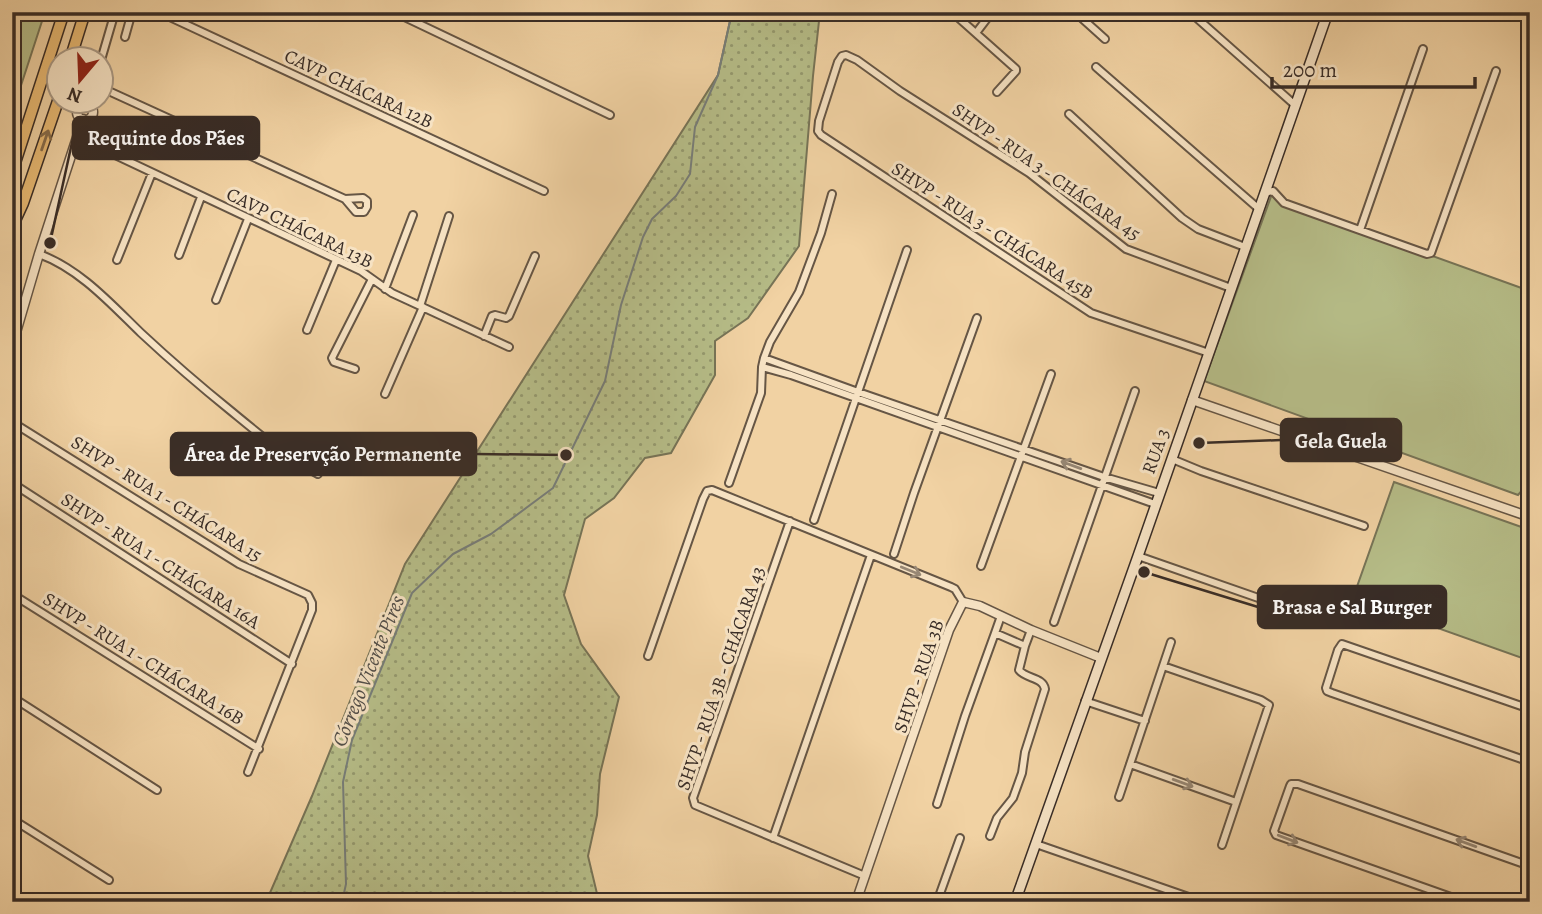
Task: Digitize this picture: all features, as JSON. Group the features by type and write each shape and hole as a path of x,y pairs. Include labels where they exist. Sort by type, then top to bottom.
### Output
{"main road":[{"path":"12,172 16,151 64,12"},
{"path":"74,46 85,12"},
{"name":"RUA 3","path":"1015,902 1328,12"},
{"path":"12,227 53,116"}],"street":[{"path":"105,46 115,12"},
{"path":"125,37 132,12"},
{"name":"CAVP CHÁCARA 12B","path":"159,12 544,191"},
{"path":"394,12 610,115"},
{"path":"952,12 1016,69 997,92"},
{"path":"976,33 992,12"},
{"path":"1075,12 1105,40"},
{"path":"1190,12 1295,105"},
{"path":"1360,230 1423,49"},
{"name":"SHVP - RUA 3 - CHÁCARA 45","path":"819,121 838,62 842,56 850,56 1029,173 1126,249 1231,288"},
{"path":"1096,67 1259,209"},
{"path":"1264,193 1273,191 1284,203 1427,254 1431,253 1496,71"},
{"path":"116,94 345,199"},
{"path":"1069,114 1182,218 1198,229 1245,247"},
{"path":"79,116 83,119 91,116"},
{"path":"12,346 83,119"},
{"name":"SHVP - RUA 3 - CHÁCARA 45B","path":"819,121 818,131 821,135 1082,307 1097,315 1209,353"},
{"name":"CAVP CHÁCARA 13B","path":"77,137 366,274 385,289 421,307 509,346"},
{"path":"117,260 152,173"},
{"path":"729,483 761,393 764,358 770,342 799,292 832,194"},
{"path":"179,255 201,197"},
{"path":"385,289 413,215"},
{"path":"385,394 421,307 449,216"},
{"path":"216,300 248,219"},
{"path":"814,520 907,250"},
{"path":"40,254 58,262 83,280 219,401 276,448 318,474"},
{"path":"484,336 492,316 509,316 535,256"},
{"path":"307,330 336,260"},
{"path":"355,369 334,362 333,356 372,279"},
{"path":"894,554 977,318"},
{"path":"764,358 856,396"},
{"path":"762,367 1159,493"},
{"path":"981,566 1051,374"},
{"path":"1054,622 1135,391"},
{"path":"1192,400 1530,517"},
{"name":"SHVP - RUA 1 - CHÁCARA 15","path":"12,422 239,564 308,596 312,610 292,664"},
{"path":"939,424 1156,504"},
{"path":"1172,459 1364,526"},
{"name":"SHVP - RUA 1 - CHÁCARA 16A","path":"12,483 292,664"},
{"path":"1123,493 1127,484"},
{"path":"648,656 707,491 716,490 951,587 963,603"},
{"name":"SHVP - RUA 3B - CHÁCARA 43","path":"790,521 693,803 865,876"},
{"path":"773,838 871,555"},
{"path":"1138,556 1333,624"},
{"name":"SHVP - RUA 1 - CHÁCARA 16B","path":"12,594 259,749"},
{"name":"SHVP - RUA 3B","path":"856,902 949,630 963,603 979,606 1101,658"},
{"path":"937,804 1001,616"},
{"path":"990,836 997,818 1013,797 1045,690 1042,682 1020,672 1019,667 1031,630"},
{"path":"995,633 1025,646"},
{"path":"1119,797 1171,642"},
{"path":"1530,709 1342,645 1326,689 1530,762"},
{"path":"248,772 292,664"},
{"path":"1163,667 1269,705 1222,845"},
{"path":"12,697 157,790"},
{"path":"1085,701 1145,720"},
{"path":"1130,764 1236,802"},
{"path":"1465,902 1276,835 1274,831 1291,784 1352,802 1530,866"},
{"path":"12,819 109,880"},
{"path":"937,902 960,838"},
{"path":"1036,844 1188,900 1203,902"}],"green space":[{"path":"12,12 45,12 12,113"},
{"path":"732,12 820,12 799,246 748,318 715,341 715,375 671,453 645,458 614,498 585,519 564,595 581,644 619,697 600,774 597,815 588,856 599,902 266,902 312,796 405,564 718,75"},
{"path":"1273,191 1285,203 1530,291 1530,481 1518,495 1204,381"},
{"path":"1394,482 1530,530 1530,635 1522,658 1353,598"}],"waterway":[{"name":"Córrego Vicente Pires","path":"342,902 346,884 343,782 352,740 412,593 453,554 491,534 553,488 605,381 621,305 643,237 652,219 676,196 690,174 695,127 718,75 732,12"}],"place":[{"name":"Requinte dos Pães","path":"50,243"},
{"name":"Gela Guela","path":"1199,443"},
{"name":"Área de Preservção Permanente","path":"566,455"},
{"name":"Brasa e Sal Burger","path":"1144,572"}]}
